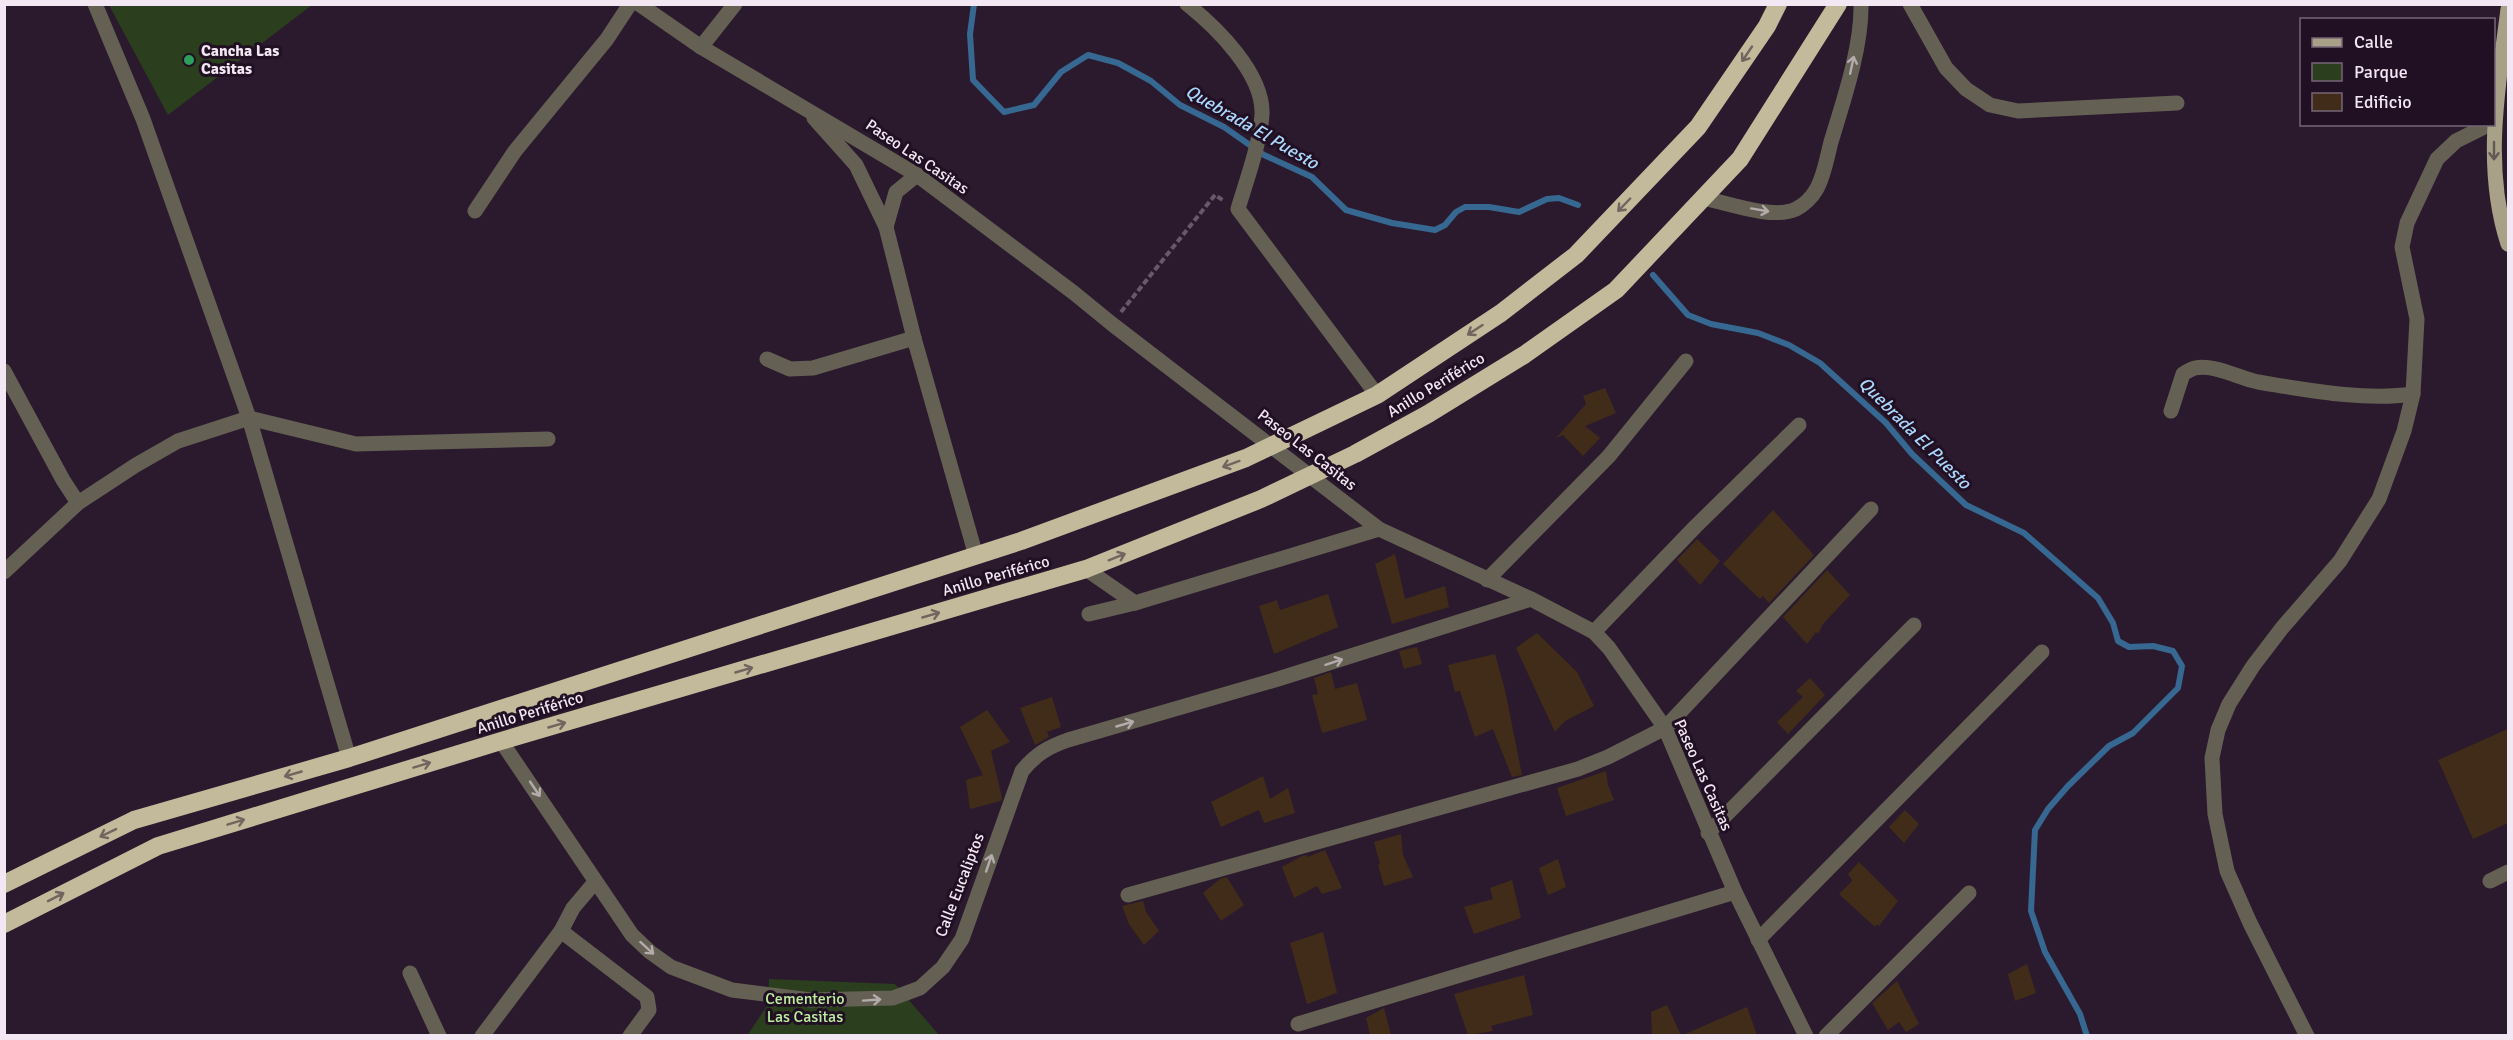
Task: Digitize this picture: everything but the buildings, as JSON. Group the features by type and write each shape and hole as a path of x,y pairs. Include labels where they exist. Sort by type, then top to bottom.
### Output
{"highway":[{"name":"Anillo Periférico","path":"4,884 134,820 349,758 976,556 1246,458 1377,395 1501,313 1576,255 1698,127 1767,26 1778,4"},
{"name":"Anillo Periférico","path":"6,923 158,846 501,741 1086,569 1261,500 1355,454 1428,414 1524,355 1616,290 1740,159 1838,4"}],"main road":[{"path":"2495,102 2508,9"},
{"path":"2492,126 2494,168 2501,223 2508,244"}],"street":[{"path":"94,4 143,119 249,418 349,758"},
{"path":"474,211 515,151 607,39 630,4"},
{"name":"Paseo Las Casitas","path":"639,4 701,47 917,175 1237,418 1374,526 1531,599 1594,632 1610,648 1665,728 1735,892 1806,1035"},
{"path":"701,47 735,4"},
{"path":"1187,4 1228,42 1245,65 1261,99 1262,116 1238,209 1377,395"},
{"path":"1703,198 1764,212 1783,213 1797,209 1808,201 1817,189 1853,65 1861,4"},
{"path":"1910,4 1946,68 1966,89 1990,105 2018,111 2176,104"},
{"path":"804,106 856,165 886,227 914,338 976,556"},
{"path":"2307,1035 2250,923 2227,871 2216,814 2212,758 2218,730 2229,704 2253,666 2282,627 2340,561 2379,499 2404,431 2413,394 2417,319 2403,247 2407,223 2437,159 2456,141 2486,126"},
{"path":"886,227 896,192 917,175"},
{"path":"767,359 790,369 813,368 914,338"},
{"path":"1487,580 1609,456 1686,361"},
{"path":"2171,411 2183,374 2195,368 2213,369 2255,381 2329,392 2386,398 2413,394"},
{"path":"4,371 63,480 78,503"},
{"path":"4,572 78,503 178,441 249,418 356,444 548,439"},
{"path":"1594,632 1695,527 1799,425"},
{"path":"1128,895 1578,769 1608,757 1665,728 1871,509"},
{"path":"1089,614 1135,603 1374,526"},
{"path":"1086,569 1135,603"},
{"name":"Calle Eucaliptos","path":"501,741 632,934 650,952 671,967 732,990 811,1000 893,998 920,987 943,967 962,939 1022,771 1033,757 1045,748 1278,679 1531,599"},
{"path":"1708,833 1914,625"},
{"path":"1758,940 2042,652"},
{"path":"2490,881 2508,872"},
{"path":"482,1035 561,931 573,908 595,882"},
{"path":"1298,1024 1735,892"},
{"path":"1826,1035 1969,893"},
{"path":"561,931 647,997 649,1010 630,1035"},
{"path":"410,973 439,1035"}],"path":[{"path":"1112,324 1215,195 1238,209"}],"green space":[{"name":"Cancha Las Casitas","path":"109,5 312,5 168,115"},
{"name":"Cementerio Las Casitas","path":"769,979 895,984 939,1035 747,1036 768,1004"}],"waterway":[{"name":"Quebrada El Puesto","path":"974,4 970,34 973,80 1004,112 1034,105 1061,72 1088,55 1118,63 1151,81 1180,105 1224,127 1264,155 1312,177 1346,210 1392,223 1435,230 1445,225 1456,212 1465,207 1489,207 1519,212 1547,199 1559,198 1578,205"},
{"name":"Quebrada El Puesto","path":"1653,275 1688,315 1711,324 1758,333 1789,345 1820,363 1886,423 1912,454 1966,505 2024,533 2098,598 2113,623 2118,641 2129,647 2153,646 2173,651 2182,666 2178,688 2133,733 2109,746 2068,786 2048,809 2035,830 2031,911 2045,952 2080,1014 2087,1036"}],"place":[{"name":"Cancha Las Casitas","path":"189,60"}]}
